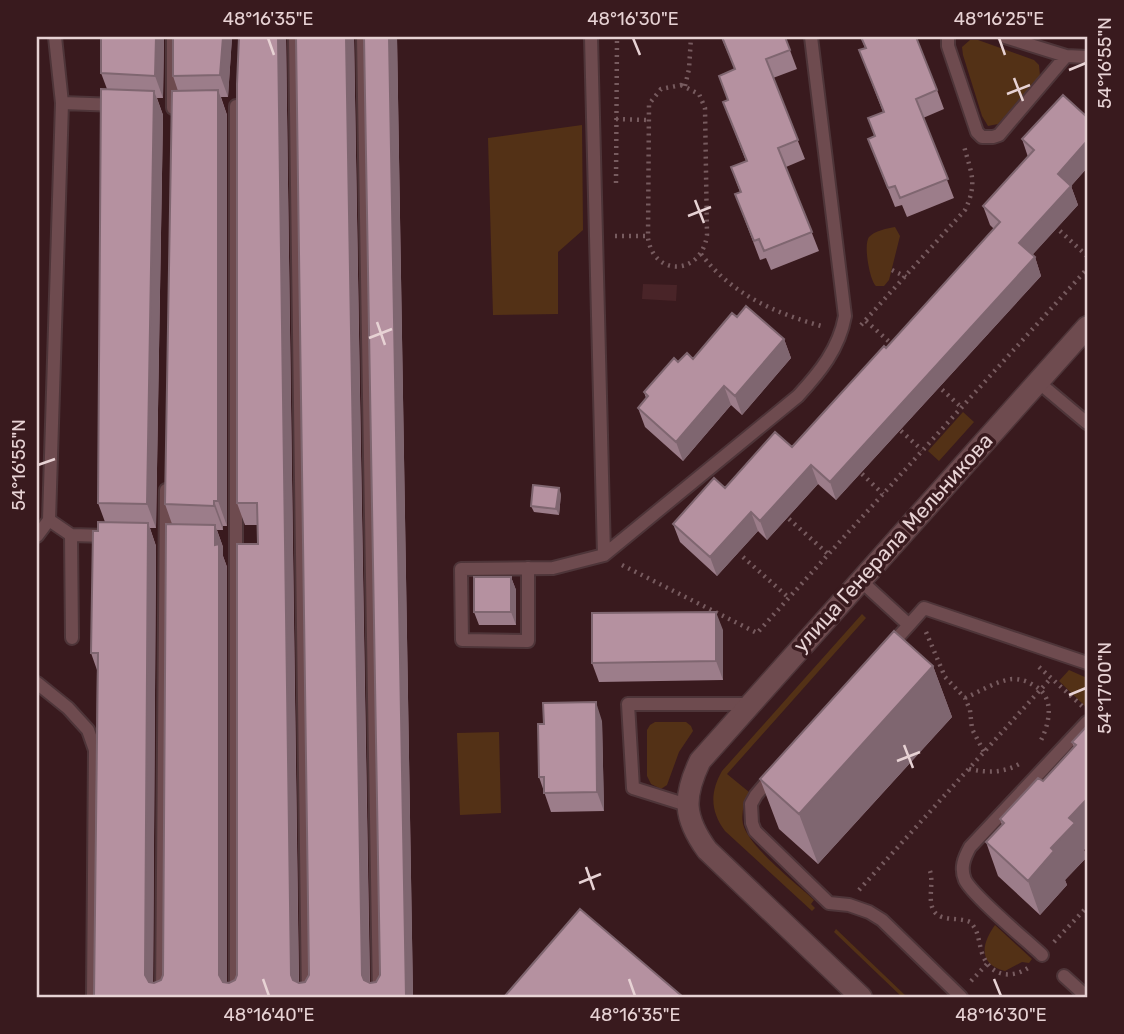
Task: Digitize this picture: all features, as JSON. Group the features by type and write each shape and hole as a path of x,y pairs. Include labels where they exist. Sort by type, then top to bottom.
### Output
{"street":[{"name":"улица Генерала Мельникова","path":"687,805 690,783 700,761 1087,327"},
{"path":"687,805 692,829 707,850 861,997"}],"lane":[{"path":"37,536 49,520 62,103 55,37"},
{"path":"173,37 179,106 173,120"},
{"path":"295,37 308,997"},
{"path":"363,37 379,997"},
{"path":"591,37 604,555"},
{"path":"528,568 528,641 462,640 461,569 528,568 552,568 604,555 798,396 820,373 834,352 845,316 811,37"},
{"path":"948,37 948,46 977,132 987,138 999,135 1066,56"},
{"path":"1004,37 1066,56 1087,57"},
{"path":"236,997 230,539 230,106 237,92"},
{"path":"62,103 131,105"},
{"path":"159,106 179,106"},
{"path":"1037,382 1087,423"},
{"path":"162,997 166,481"},
{"path":"49,520 71,536 125,536"},
{"path":"71,536 72,638"},
{"path":"860,580 909,625"},
{"path":"882,654 924,608 1087,663"},
{"path":"37,683 68,708 88,730 95,750 93,997"},
{"path":"687,805 633,788 628,704 750,705"},
{"path":"1042,955 970,887 963,870 964,858 970,848 1087,722"},
{"path":"783,765 755,795 751,804 752,823 760,838 829,903 849,905 882,920 961,997"},
{"path":"1064,976 1087,997"}],"path":[{"path":"616,184 617,37"},
{"path":"685,86 691,37"},
{"path":"667,86 685,86 699,94 706,114 707,235 701,254 689,265 668,265 652,251 649,236 649,104 655,94 667,86"},
{"path":"616,120 648,120"},
{"path":"858,327 965,210 973,194 972,174 961,135"},
{"path":"615,223 615,249"},
{"path":"1060,231 1087,256"},
{"path":"615,236 649,236"},
{"path":"701,254 719,275 754,300 777,312 829,328"},
{"path":"604,555 757,633 1087,269"},
{"path":"892,270 905,277"},
{"path":"866,321 895,347"},
{"path":"825,336 831,322"},
{"path":"933,382 961,407"},
{"path":"901,431 922,450"},
{"path":"862,474 883,494"},
{"path":"789,519 828,554"},
{"path":"743,557 789,598"},
{"path":"920,636 928,631 945,677 965,698 970,710 972,729 984,752"},
{"path":"1035,663 1087,712"},
{"path":"862,895 856,894 1051,678"},
{"path":"965,698 1013,679 1027,681 1041,689 1046,698 1049,722 1037,748"},
{"path":"968,769 985,772 1010,769 1030,756"}],"shaded area":[{"path":"970,40 978,40 1034,60 1039,65 1040,76 998,124 988,126 982,116 963,55 962,47"},
{"path":"582,125 583,230 558,252 558,314 493,315 488,138"},
{"path":"895,227 900,236 889,280 884,286 876,286 868,263 867,241 874,233"},
{"path":"643,284 677,285 676,301 642,299"},
{"path":"963,412 974,422 939,461 928,451"},
{"path":"862,614 866,618 727,774 749,792 742,816 747,833 785,875 814,900 811,904 815,908 812,911 725,831 714,809 715,786 722,771"},
{"path":"1069,670 1087,678 1087,708 1059,681"},
{"path":"655,722 686,722 693,731 679,752 667,785 661,789 651,784 647,776 647,730"},
{"path":"499,732 501,813 460,815 457,733"},
{"path":"995,925 1032,959 1029,963 1022,962 1005,971 990,963 986,958 985,946"},
{"path":"836,929 907,997 902,997 834,932"}],"building":[{"path":"101,37 156,37 155,76 101,73"},
{"path":"173,37 223,37 220,75 173,76"},
{"path":"239,37 278,37 291,975 293,980 299,983 305,982 309,975 296,37 346,37 362,975 364,980 370,983 376,982 380,975 364,37 389,37 406,997 94,997 98,653 91,653 93,531 98,531 98,522 148,523 145,975 149,982 154,983 161,980 163,975 166,524 215,525 215,545 219,544 219,975 223,982 229,983 235,980 237,975 237,544 258,544 257,503 237,503"},
{"path":"722,37 785,37 790,50 766,59 798,140 778,148 812,232 764,251 759,239 754,241 735,194 741,192 731,167 747,161 723,102 728,100 719,76 735,69"},
{"path":"861,37 916,37 937,90 916,99 948,179 900,198 895,186 888,188 868,139 875,136 868,118 884,112 859,50 866,48"},
{"path":"101,89 154,91 147,504 98,503"},
{"path":"218,90 218,501 214,501 214,506 165,504 172,91"},
{"path":"1063,95 1087,117 1087,141 1058,174 1071,186 1019,243 1035,257 830,482 811,465 760,521 751,512 710,557 673,524 714,478 725,488 775,432 792,447 884,346 886,348 1000,222 983,206 1034,150 1022,139"},
{"path":"746,306 784,339 735,396 724,386 676,442 638,408 648,396 644,392 674,358 678,362 687,353 693,359 732,313 737,317"},
{"path":"533,485 559,488 556,509 531,506"},
{"path":"474,577 511,577 511,612 474,612"},
{"path":"716,612 716,661 592,663 592,613"},
{"path":"894,631 933,666 799,814 760,779"},
{"path":"596,702 597,792 544,793 544,777 539,777 538,724 544,724 543,703"},
{"path":"1087,726 1087,799 1069,818 1075,823 1051,848 1054,851 1028,881 986,842 1004,823 1000,819 1038,778 1043,781 1076,745 1072,742"},
{"path":"580,909 683,997 504,997"}]}
